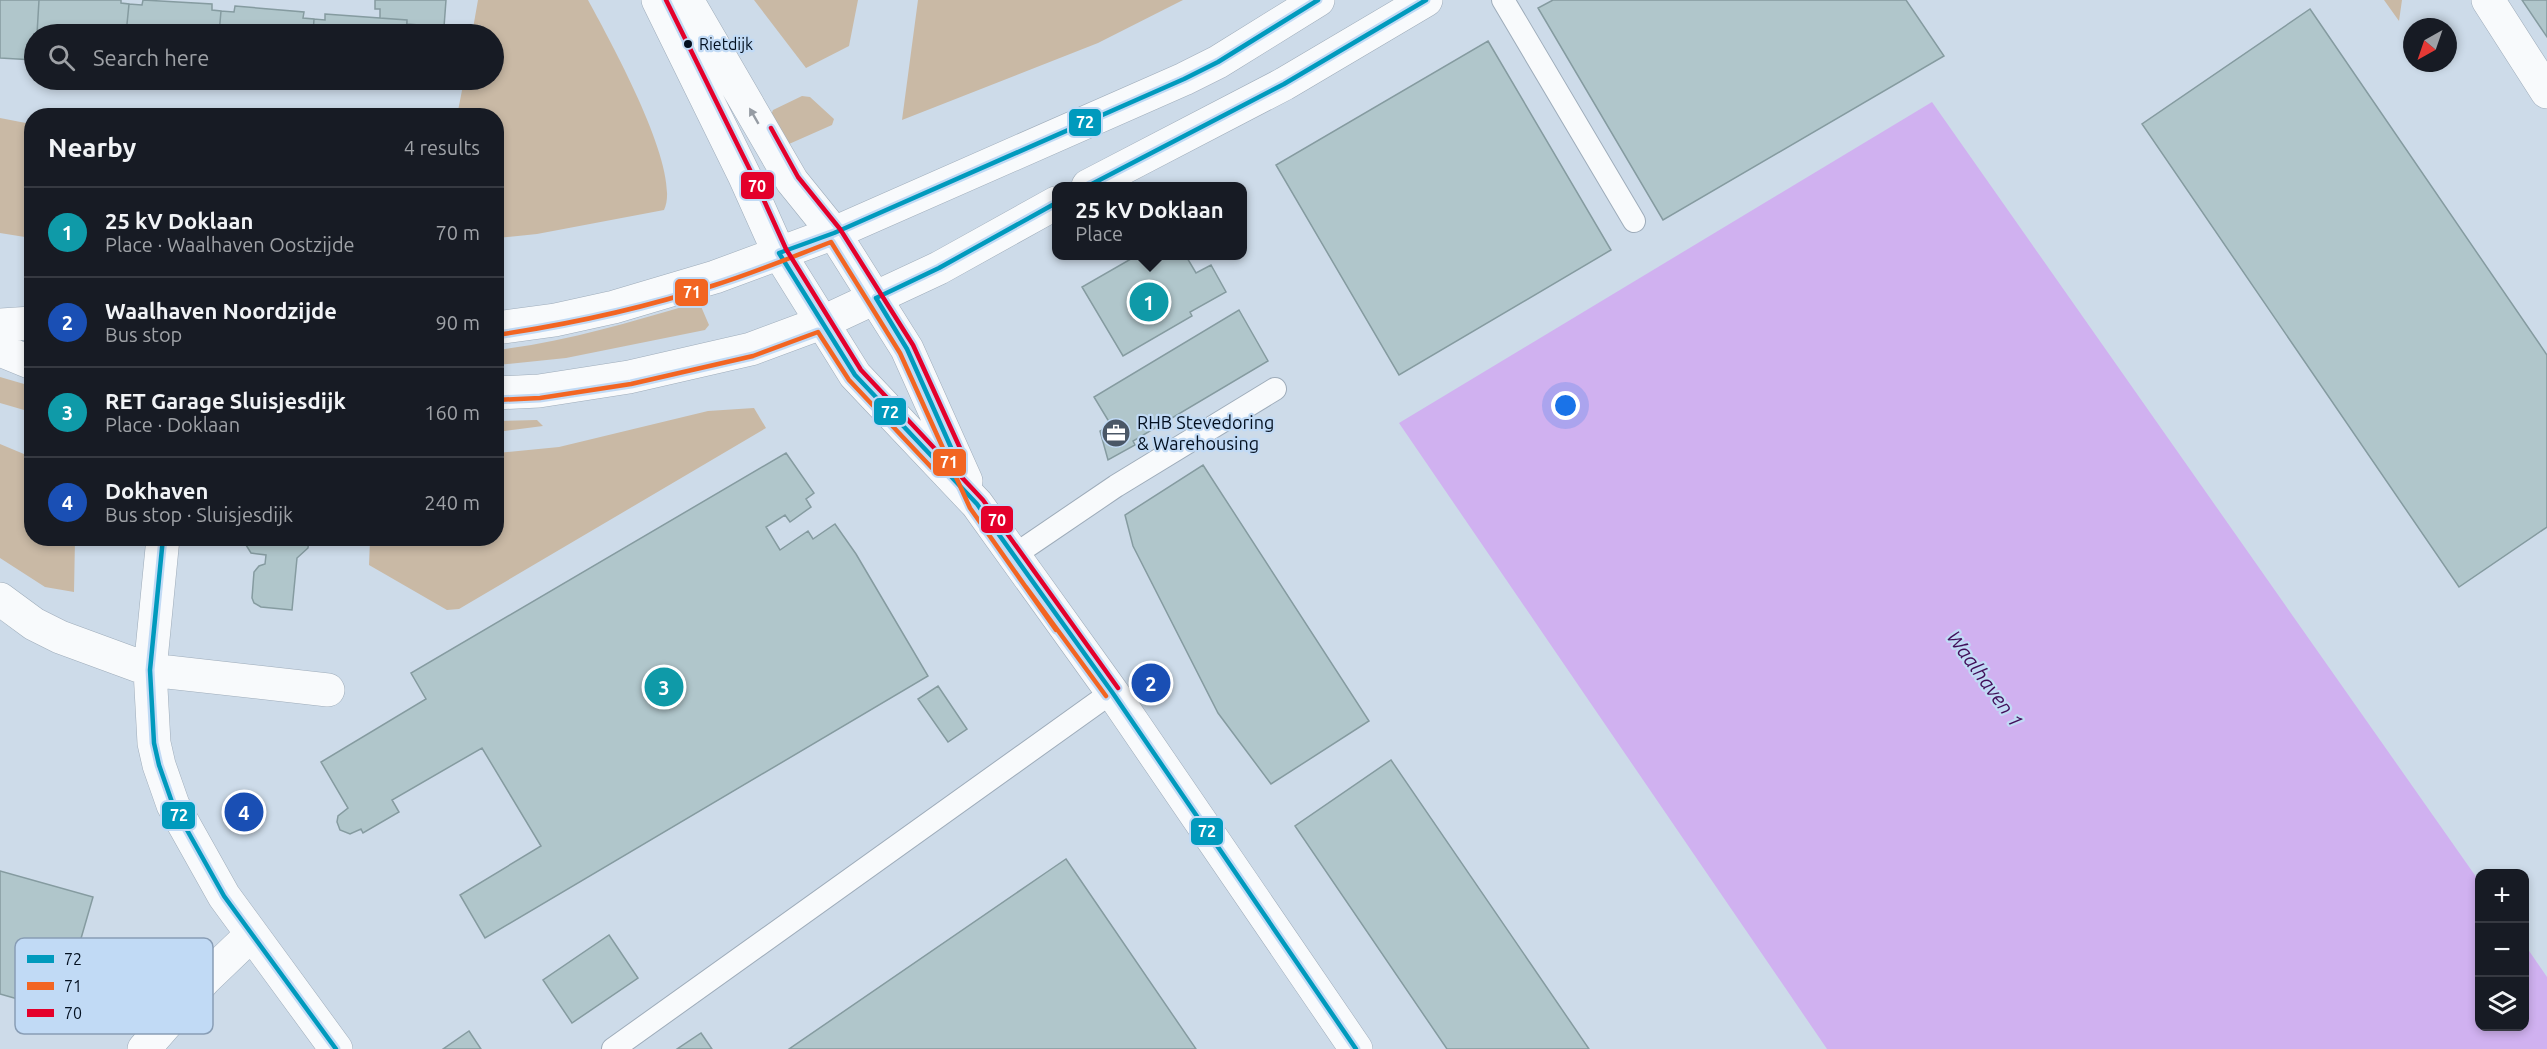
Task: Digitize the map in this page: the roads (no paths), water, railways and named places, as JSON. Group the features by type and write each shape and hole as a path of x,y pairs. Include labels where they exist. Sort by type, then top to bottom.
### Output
{"street":[{"path":"658,0 745,177 779,253 855,375 977,504 1012,556 1112,692 1356,1049"},
{"path":"687,0 792,181 834,233 907,349 977,504"},
{"path":"504,327 555,320 614,307 715,278 834,233 1184,79 1218,62 1318,0"},
{"path":"1096,182 1284,84 1426,0"},
{"path":"2488,0 2547,92"},
{"path":"504,393 538,391 629,377 751,349 821,323 939,268 1052,205"},
{"path":"0,325 24,324"},
{"path":"0,350 24,360"},
{"path":"163,546 150,670 154,743 166,786 173,805 224,896 336,1049"},
{"path":"0,599 34,624 60,637 150,670 328,690"},
{"path":"213,971 251,935"},
{"path":"144,1049 157,1034"}],"lane":[{"path":"1503,0 1634,221"},
{"path":"1012,556 1109,490 1275,389"},
{"path":"613,1049 1112,692"}],"water":[{"name":"Waalhaven 1","path":"1932,102 2475,875 2475,1031 2529,1031 2529,951 2547,977 2547,1049 1827,1049 1399,423"}],"place":[{"name":"Rietdijk","path":"688,44"},
{"name":"25 kV Doklaan","path":"1149,302"},
{"name":"RHB Stevedoring & Warehousing","path":"1116,433"},
{"name":"Waalhaven Noordzijde","path":"1151,683"},
{"name":"RET Garage Sluisjesdijk","path":"664,687"},
{"name":"Dokhaven","path":"244,812"}]}
